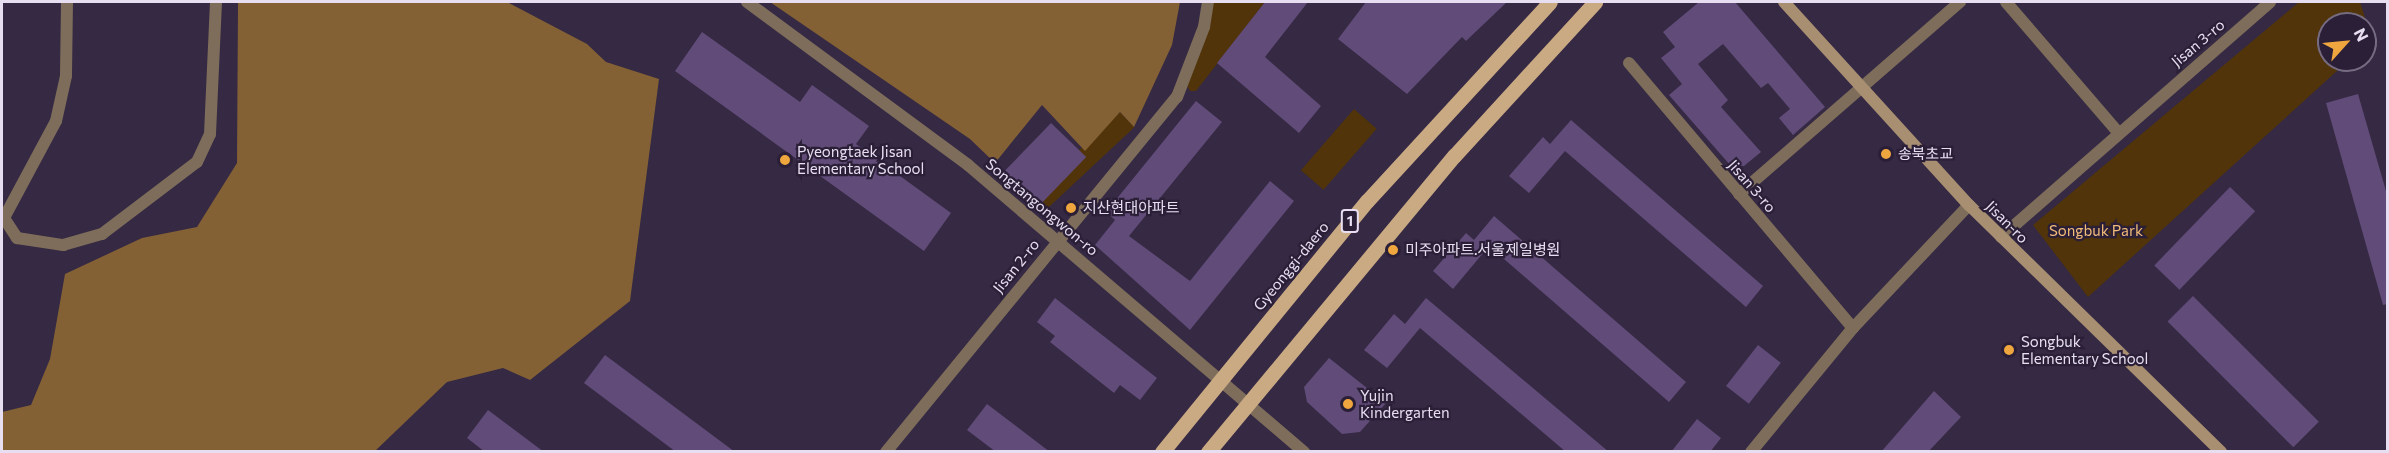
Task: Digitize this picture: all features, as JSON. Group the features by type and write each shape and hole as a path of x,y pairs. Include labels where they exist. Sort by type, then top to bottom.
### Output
{"main road":[{"name":"Gyeonggi-daero","path":"1162,452 1217,381 1367,201 1550,2"},
{"path":"1208,452 1244,403 1454,156 1595,2"},
{"name":"Jisan-ro","path":"1784,2 1969,205 2221,452"}],"street":[{"path":"68,6 66,76 56,121 4,218 17,238 63,245 102,234 197,162 210,134 216,2"},
{"name":"Songtangongwon-ro","path":"747,2 968,165 1057,239 1217,381 1304,452"},
{"name":"Jisan 2-ro","path":"886,452 1057,239 1177,97 1204,27 1208,2"},
{"path":"1740,194 1960,2"},
{"path":"2006,2 2118,132"},
{"name":"Jisan 3-ro","path":"2001,237 2118,132 2270,2"},
{"name":"Jisan 3-ro","path":"1629,63 1853,328"},
{"path":"1751,452 1853,328 1969,205"}],"green space":[{"path":"1212,2 1265,2 1196,91 1190,91 1186,84"},
{"name":"Songbuk Park","path":"2299,2 2360,2 2363,12 2317,12 2317,72 2336,72 2088,297 2033,225"},
{"path":"1354,109 1377,129 1324,190 1301,170"},
{"path":"1120,112 1134,127 1041,214 1027,199"}],"shaded area":[{"path":"238,2 507,2 587,44 606,62 659,79 630,301 530,380 503,368 447,382 375,451 2,451 2,412 31,405 50,359 65,274 142,238 197,227 237,163"},
{"path":"770,2 1180,2 1172,45 1134,127 1120,112 1085,151 1042,105 995,163 970,139"}],"building":[{"path":"1265,2 1308,2 1265,57 1321,106 1299,133 1217,63"},
{"path":"1366,2 1507,2 1466,41 1462,37 1407,94 1338,39"},
{"path":"1699,2 1735,2 1825,107 1793,135 1779,118 1790,109 1768,83 1761,88 1723,44 1698,64 1728,100 1721,107 1761,152 1744,166 1730,165 1669,95 1682,84 1661,58 1675,47 1663,32"},
{"path":"702,32 800,102 812,85 869,126 856,144 951,213 924,251 675,71"},
{"path":"2358,94 2388,198 2388,304 2383,305 2326,103"},
{"path":"1196,101 1222,122 1129,236 1190,281 1270,181 1294,201 1190,330 1095,245 1115,220 1106,212"},
{"path":"1571,120 1763,286 1746,307 1565,151 1529,193 1509,176 1543,137 1550,144"},
{"path":"1051,123 1086,157 1036,209 1001,175"},
{"path":"2230,187 2255,211 2179,290 2154,265"},
{"path":"1494,216 1686,382 1669,402 1489,246 1453,289 1433,271 1466,233 1474,240"},
{"path":"2193,296 2319,422 2293,447 2168,321"},
{"path":"1055,298 1157,378 1140,400 1120,385 1114,393 1050,342 1055,336 1037,322"},
{"path":"1426,298 1609,452 1566,452 1420,328 1387,368 1364,350 1394,314 1405,324"},
{"path":"1758,345 1781,363 1749,404 1726,386"},
{"path":"605,355 735,452 676,452 584,383"},
{"path":"1329,358 1386,403 1360,432 1342,434 1307,402 1304,387"},
{"path":"1934,391 1961,417 1928,452 1881,452"},
{"path":"987,404 1050,452 996,452 967,430"},
{"path":"488,410 544,452 485,452 467,438"},
{"path":"1697,419 1721,438 1710,452 1671,452"}],"place":[{"name":"송북초교","path":"1886,154"},
{"name":"Pyeongtaek Jisan Elementary School","path":"785,160"},
{"name":"지산현대아파트","path":"1071,208"},
{"name":"미주아파트.서울제일병원","path":"1393,250"},
{"name":"Songbuk Elementary School","path":"2009,350"},
{"name":"Yujin Kindergarten","path":"1348,404"}]}
